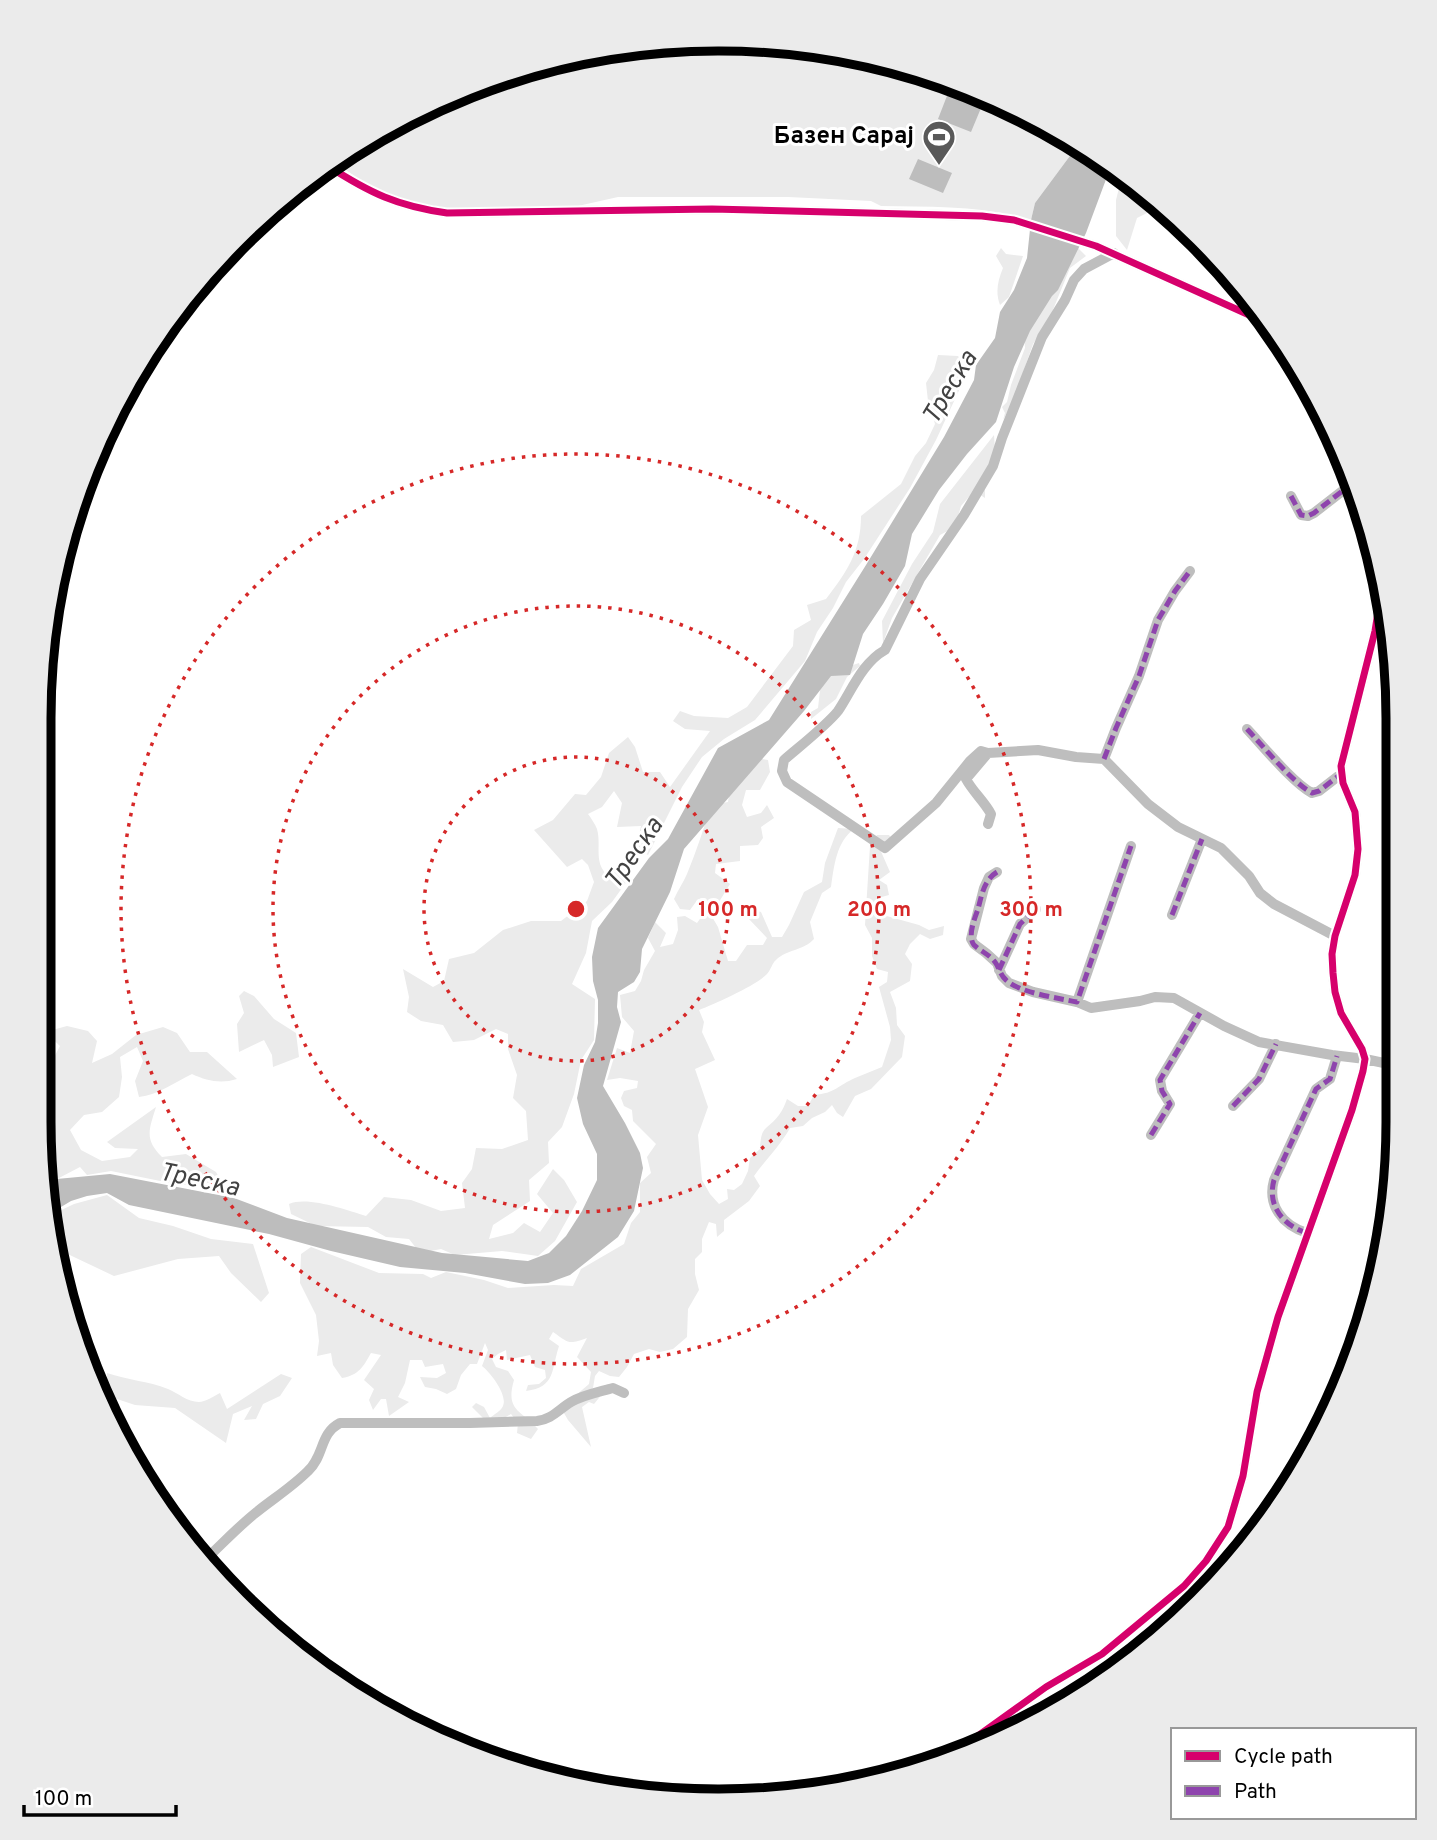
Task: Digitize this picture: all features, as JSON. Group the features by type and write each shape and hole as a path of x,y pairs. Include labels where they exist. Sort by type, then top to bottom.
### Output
{"street":[{"path":"337,171 379,196 397,203 447,213 750,209 982,216 1014,220 1114,253 1250,315"},
{"path":"1114,253 1084,269 1074,280 1042,337 993,466 964,515 920,579 885,650 865,668 837,712 784,760 782,771 788,782 886,848 936,803 981,751 988,753 1038,750 1104,760 1148,804 1178,827 1221,848 1273,904 1335,936"},
{"path":"1291,496 1301,514 1308,516 1345,489"},
{"path":"1104,760 1142,668 1158,620 1190,571"},
{"path":"975,1738 1028,1699 1102,1654 1184,1586 1212,1552 1228,1527 1237,1502 1257,1392 1278,1317 1352,1110 1365,1059 1341,1013 1335,992 1332,954 1335,936 1355,875 1358,849 1355,812 1341,774 1342,759 1378,614"},
{"path":"1247,729 1305,790 1312,793 1319,790 1341,774"},
{"path":"988,753 965,779 991,814 988,824"},
{"path":"1172,915 1202,839"},
{"path":"1077,1002 1131,846"},
{"path":"997,872 989,877 984,888 971,939 997,964 1002,976 1009,983 1091,1008 1155,997 1174,998 1224,1026 1259,1041 1386,1063"},
{"path":"999,970 1020,924 1036,909"},
{"path":"1151,1135 1170,1104 1162,1091 1160,1080 1200,1013"},
{"path":"1233,1106 1259,1079 1276,1044"},
{"path":"1307,1233 1300,1231 1278,1212 1272,1201 1272,1190 1274,1180 1316,1089 1330,1079 1337,1056"},
{"path":"210,1555 252,1516 310,1470 331,1427 340,1423 537,1421 546,1419 585,1396 613,1388 624,1393"}],"shaded area":[{"path":"675,52 762,52 806,56 891,74 974,102 1014,120 1072,153 1035,203 1031,220 975,209 881,206 871,201 788,197 618,197 569,208 454,211 428,208 369,187 342,167 385,140 463,102 504,86 588,64"},
{"path":"948,92 982,106 971,132 938,119"},
{"path":"1072,153 1107,176 1086,233 1058,290 1030,331 1014,367 996,422 939,490 912,534 905,566 863,634 850,675 831,676 684,849 670,892 642,949 640,972 634,982 618,992 617,1007 621,1022 603,1086 640,1153 643,1168 634,1211 618,1237 570,1275 548,1283 525,1284 465,1273 400,1267 269,1234 129,1205 107,1193 87,1196 56,1208 53,1179 110,1174 234,1198 287,1218 442,1253 528,1261 549,1253 566,1236 597,1180 597,1154 583,1124 577,1098 584,1065 595,1042 598,1023 592,957 598,928 649,858 668,839 718,748 769,720 944,437 974,380 976,365 995,338 1000,312 1014,290 1027,258 1035,203"},
{"path":"918,159 952,173 943,193 909,179"},
{"path":"1120,185 1152,210 1137,218 1127,250 1116,236 1116,200"},
{"path":"1001,248 1006,254 1023,256 1009,297 1000,305 998,286 1003,268 996,256"},
{"path":"1078,248 1086,256 1070,268 1050,317 1033,344 1013,401 1003,420 1005,413 1002,407 1007,402 1025,348 1024,332 1059,283"},
{"path":"938,355 958,356 968,371 910,488 846,582 817,632 805,661 755,720 724,739 702,757 682,787 648,855 636,848 641,826 617,827 622,803 614,791 602,807 588,814 597,829 599,861 604,872 610,878 625,859 630,877 612,902 592,921 586,953 572,984 595,999 594,1040 581,1060 574,1094 562,1127 548,1142 549,1163 529,1180 530,1201 493,1225 489,1239 513,1233 524,1223 540,1232 553,1213 537,1194 553,1169 564,1180 577,1202 555,1241 538,1256 502,1251 455,1255 441,1249 420,1253 409,1239 386,1237 368,1227 316,1226 291,1214 289,1204 306,1202 366,1216 384,1197 411,1200 441,1211 465,1208 462,1183 472,1169 476,1148 502,1149 528,1140 526,1111 513,1098 517,1075 508,1049 508,1034 496,1029 474,1040 453,1042 443,1025 421,1021 407,1012 409,997 403,969 433,987 444,981 449,959 474,953 503,930 531,921 561,921 587,901 594,882 588,865 582,859 567,867 534,830 553,820 575,794 586,795 601,777 609,753 628,737 635,747 643,772 660,772 670,787 710,731 685,729 673,721 680,711 694,716 728,718 747,707 793,646 794,630 811,620 807,605 826,599 846,570 855,551 861,516 901,484 915,456 926,443 935,424 926,383 934,370"},
{"path":"994,435 995,449 985,479 985,498 974,491 961,506 955,527 940,535 892,618 883,643 882,621 912,564 933,532 940,504"},
{"path":"859,663 860,666 847,677 836,699 811,719 811,712 818,708 820,690 826,674"},
{"path":"752,757 768,760 770,772 760,790 746,790 742,805 747,817 761,813 767,805 774,818 761,827 763,838 758,845 740,846 740,861 716,864 715,873 730,884 711,915 718,927 728,961 736,961 747,945 763,945 767,938 747,917 748,908 761,912 772,937 782,937 804,892 822,882 825,863 838,828 854,829 843,841 835,863 831,887 822,893 810,922 814,939 805,946 780,956 767,974 754,983 699,1010 704,1022 702,1032 715,1060 695,1069 708,1107 698,1135 702,1180 710,1194 719,1204 728,1199 727,1189 734,1190 742,1184 750,1158 760,1149 763,1131 775,1120 787,1099 798,1106 808,1106 814,1095 832,1091 882,1067 891,1040 879,987 887,982 888,972 877,969 872,956 872,938 865,925 870,846 877,835 889,835 895,843 879,847 890,872 879,880 887,885 889,895 878,898 883,915 929,930 944,926 943,935 930,939 920,934 910,944 905,954 912,964 910,981 890,992 896,1008 897,1025 905,1036 902,1057 871,1089 855,1096 843,1117 832,1105 803,1126 790,1128 754,1176 760,1186 749,1201 724,1220 724,1231 717,1237 716,1224 709,1222 702,1239 702,1252 695,1259 699,1290 688,1309 687,1337 673,1349 660,1352 649,1349 634,1354 619,1377 599,1371 595,1376 593,1388 583,1393 603,1393 594,1404 589,1402 582,1407 591,1447 561,1408 589,1384 591,1372 577,1357 587,1338 569,1342 553,1332 549,1339 559,1346 551,1376 543,1386 526,1391 528,1385 539,1384 546,1378 545,1370 535,1367 530,1355 507,1360 506,1350 492,1359 496,1367 508,1371 514,1380 512,1398 516,1409 538,1429 531,1439 517,1433 518,1423 511,1414 499,1421 483,1418 472,1407 476,1403 484,1407 490,1418 503,1406 501,1390 482,1366 488,1350 485,1343 477,1364 470,1364 461,1375 456,1389 447,1394 425,1387 420,1377 437,1378 446,1373 443,1364 425,1367 422,1360 410,1360 405,1383 398,1397 409,1402 389,1416 386,1399 381,1399 373,1410 369,1400 374,1389 364,1380 381,1355 371,1353 360,1370 342,1378 333,1365 331,1353 317,1356 319,1341 316,1315 300,1283 301,1254 311,1247 379,1273 423,1274 431,1278 446,1272 508,1288 573,1286 581,1269 624,1244 631,1223 640,1212 640,1183 651,1173 647,1157 656,1144 633,1121 632,1110 624,1106 621,1098 624,1091 637,1088 638,1081 620,1078 607,1080 617,1048 630,1053 634,1031 622,1017 620,995 635,991 641,981 655,951 648,938 655,922 666,933 660,947 673,944 678,930 677,917 685,916 697,923 712,902 698,899 690,910 680,909 674,899 690,866 711,805 728,802 731,780"},
{"path":"244,991 254,996 274,1019 296,1033 299,1057 273,1067 272,1055 264,1040 239,1052 237,1024 244,1013 239,996"},
{"path":"67,1026 88,1031 97,1041 92,1063 112,1054 136,1035 163,1027 177,1033 190,1052 207,1052 237,1079 214,1081 192,1074 160,1091 139,1097 135,1081 143,1061 137,1047 120,1057 122,1077 119,1097 102,1112 84,1115 70,1130 81,1150 102,1161 130,1157 138,1149 115,1148 107,1142 156,1107 151,1122 150,1139 156,1151 162,1157 186,1154 216,1172 228,1194 208,1185 180,1185 111,1171 87,1175 80,1167 59,1178 53,1177 51,1063 60,1046 51,1038 51,1030"},
{"path":"107,1195 139,1218 211,1239 253,1244 269,1293 261,1302 231,1273 219,1256 178,1259 114,1276 64,1252 57,1212 74,1204"},
{"path":"107,1373 160,1386 195,1402 204,1401 220,1393 227,1409 281,1374 292,1378 280,1396 263,1404 256,1419 244,1420 252,1406 233,1414 226,1443 175,1408 135,1405 114,1398 107,1383"}],"marked path":[{"path":"1291,496 1301,515 1308,516 1345,489"},
{"path":"1104,759 1139,676 1158,620 1190,571"},
{"path":"1247,729 1287,773 1312,793 1319,791 1341,774"},
{"path":"1172,915 1202,839"},
{"path":"997,872 986,883 982,893 971,932 974,945 993,959 1004,978 1012,985 1077,1002 1131,846"},
{"path":"999,970 1020,924 1036,909"},
{"path":"1151,1135 1170,1104 1162,1091 1160,1080 1200,1013"},
{"path":"1233,1106 1259,1079 1276,1044"},
{"path":"1307,1233 1290,1225 1278,1213 1272,1189 1316,1089 1330,1079 1337,1056"}],"cycle path":[{"path":"337,171 384,197 447,213 712,209 982,216 1014,220 1096,246 1251,316"},
{"path":"976,1737 1046,1687 1102,1654 1184,1586 1206,1561 1228,1527 1243,1476 1257,1392 1278,1317 1352,1110 1365,1059 1341,1013 1335,992 1332,954 1335,936 1355,875 1358,849 1355,812 1343,783 1341,766 1378,614"}],"place":[{"name":"Базен Сарај","path":"939,167"}],"water label":[{"name":"Треска","path":"951,388"},
{"name":"Треска","path":"635,854"},
{"name":"Треска","path":"199,1181"}]}
